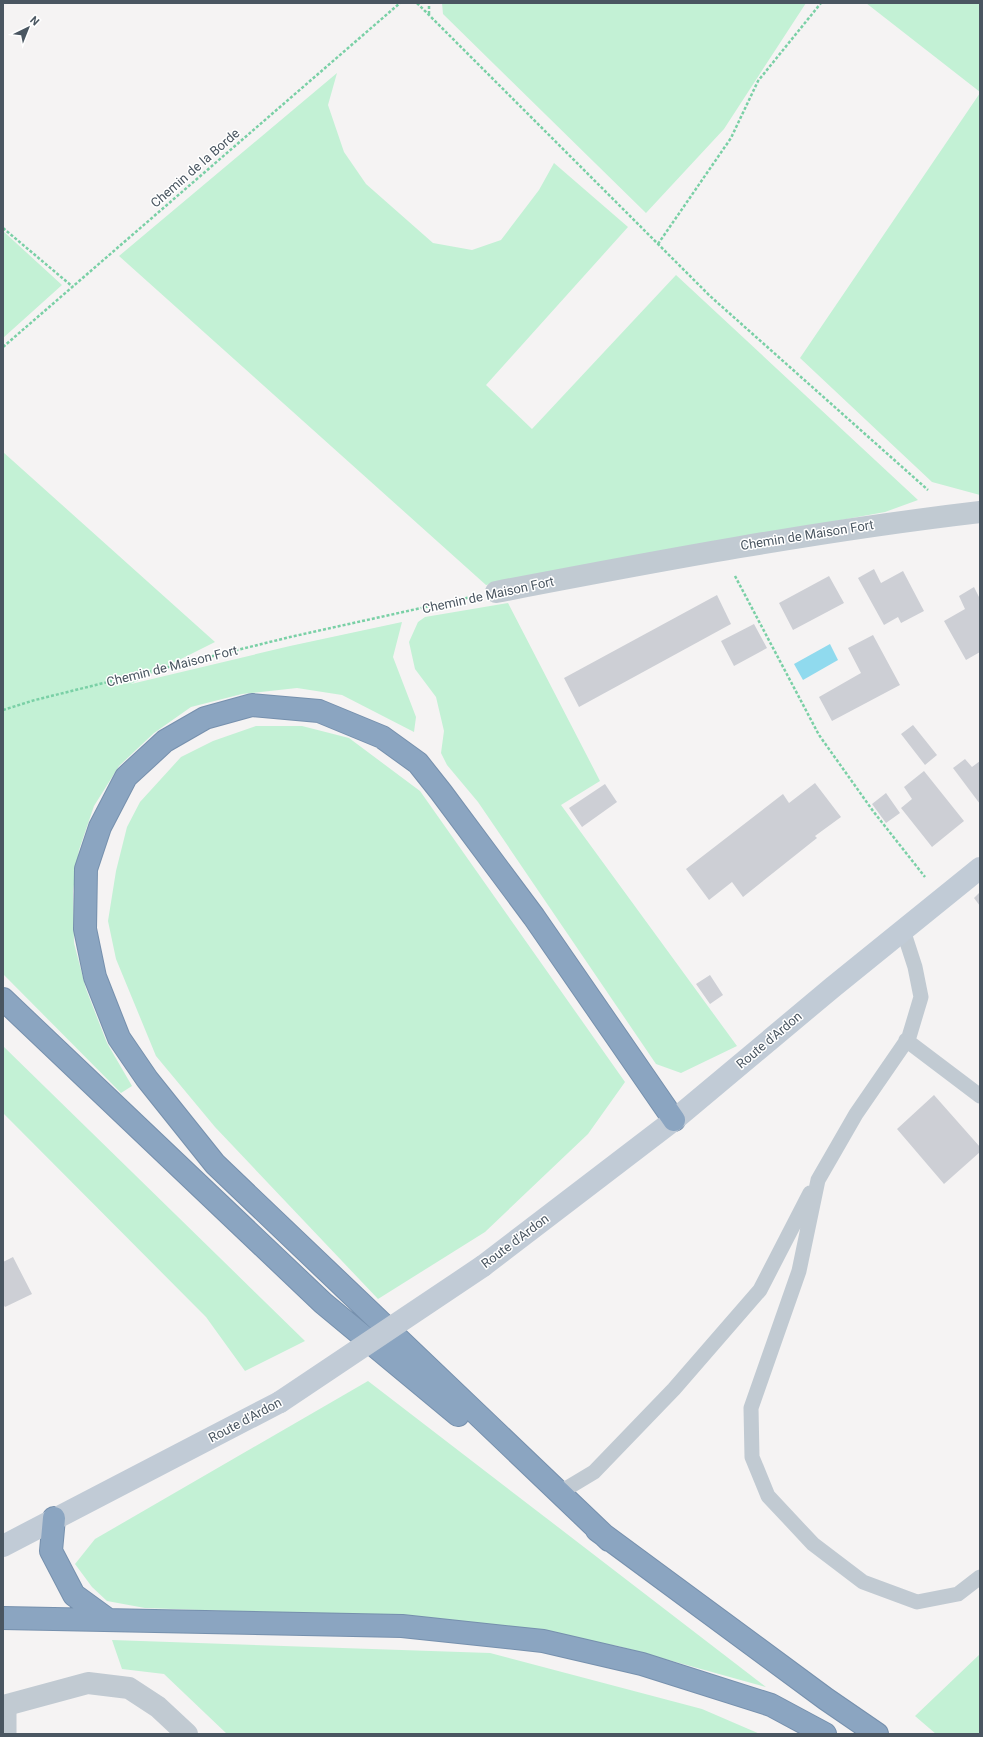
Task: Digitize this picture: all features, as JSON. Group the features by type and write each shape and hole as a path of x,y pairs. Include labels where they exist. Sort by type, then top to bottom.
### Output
{"highway":[{"path":"609,1540 215,1164 147,1079 119,1038 95,977 85,929 86,869 100,827 126,777 165,741 205,718 252,705 319,711 382,737 418,763 441,792 534,917 674,1120"},
{"path":"3,1000 323,1303 609,1540 877,1734"},
{"path":"54,1518 51,1552 74,1595 107,1619"},
{"path":"3,1618 402,1626 543,1641 642,1664 771,1705 825,1734"}],"main road":[{"name":"Route d'Ardon","path":"3,1546 54,1518 280,1402 483,1266 674,1120 980,868"}],"street":[{"name":"Chemin de Maison Fort","path":"496,592 721,549 883,523 980,512"},
{"path":"6,1705 88,1683 129,1688 158,1707 186,1734"}],"lane":[{"path":"559,1493 594,1472 674,1389 760,1290 818,1180 856,1114 906,1040 921,998 915,967 903,930"},
{"path":"906,1040 980,1096"},
{"path":"818,1180 799,1271 751,1408 752,1457 768,1496 813,1544 863,1582 917,1602 958,1594 980,1577"},
{"path":"6,1705 9,1734"}],"path":[{"name":"Chemin de la Borde","path":"3,347 400,3"},
{"path":"418,3 710,296 933,495"},
{"path":"429,15 430,3"},
{"path":"658,244 731,138 758,81 821,3"},
{"path":"3,228 73,287"},
{"path":"721,549 819,735 873,811 941,899"},
{"name":"Chemin de Maison Fort","path":"3,710 35,700 290,637 496,592"}],"green space":[{"path":"442,3 806,3 724,129 646,213 443,14"},
{"path":"866,3 980,3 980,92"},
{"path":"337,73 328,105 344,152 366,184 433,243 472,250 501,240 539,190 554,163 628,227 486,385 532,429 676,275 918,500 885,512 486,585 119,256"},
{"path":"980,93 980,495 932,482 800,358"},
{"path":"3,231 62,285 3,338"},
{"path":"3,452 215,642 131,684 290,646 402,622 393,657 416,717 414,732 342,695 297,688 242,694 191,707 154,733 119,766 94,806 79,850 73,891 74,943 86,989 107,1043 132,1086 121,1093 3,974"},
{"path":"508,603 600,781 561,805 737,1046 681,1073 656,1064 478,802 447,765 441,753 444,731 436,697 415,669 409,642 418,622 425,617"},
{"path":"256,726 302,726 349,738 420,791 625,1082 588,1134 485,1232 378,1299 215,1127 156,1056 116,959 108,921 116,871 127,827 140,802 181,757 213,741"},
{"path":"3,1046 305,1341 245,1371 206,1317 3,1113"},
{"path":"368,1381 766,1687 618,1646 445,1619 145,1608 107,1601 92,1587 75,1564 95,1539"},
{"path":"112,1640 490,1653 702,1709 760,1734 227,1734 164,1674 122,1669"},
{"path":"980,1654 980,1734 936,1734 915,1716"}],"water":[{"path":"830,644 838,660 803,680 794,664"}],"building":[{"path":"874,569 881,583 903,571 924,611 901,623 898,617 884,625 858,578"},
{"path":"829,576 844,603 793,630 779,603"},
{"path":"974,587 980,599 980,652 966,660 944,621 965,609 959,596"},
{"path":"717,595 731,624 579,707 564,678"},
{"path":"754,624 767,648 734,666 721,641"},
{"path":"873,635 900,685 832,721 819,697 861,673 848,648"},
{"path":"913,725 937,755 925,765 901,734"},
{"path":"965,759 972,767 980,761 980,804 953,768"},
{"path":"924,771 964,821 932,847 901,808 912,799 904,787"},
{"path":"815,783 841,817 815,836 817,838 743,897 732,882 709,900 686,869 783,794 789,803"},
{"path":"605,784 617,802 582,827 569,808"},
{"path":"886,793 900,813 886,823 872,804"},
{"path":"980,892 980,906 974,898"},
{"path":"710,975 723,995 710,1004 696,984"},
{"path":"934,1095 980,1147 980,1152 944,1184 897,1129"},
{"path":"13,1257 32,1294 5,1307 3,1304 3,1262"}]}
